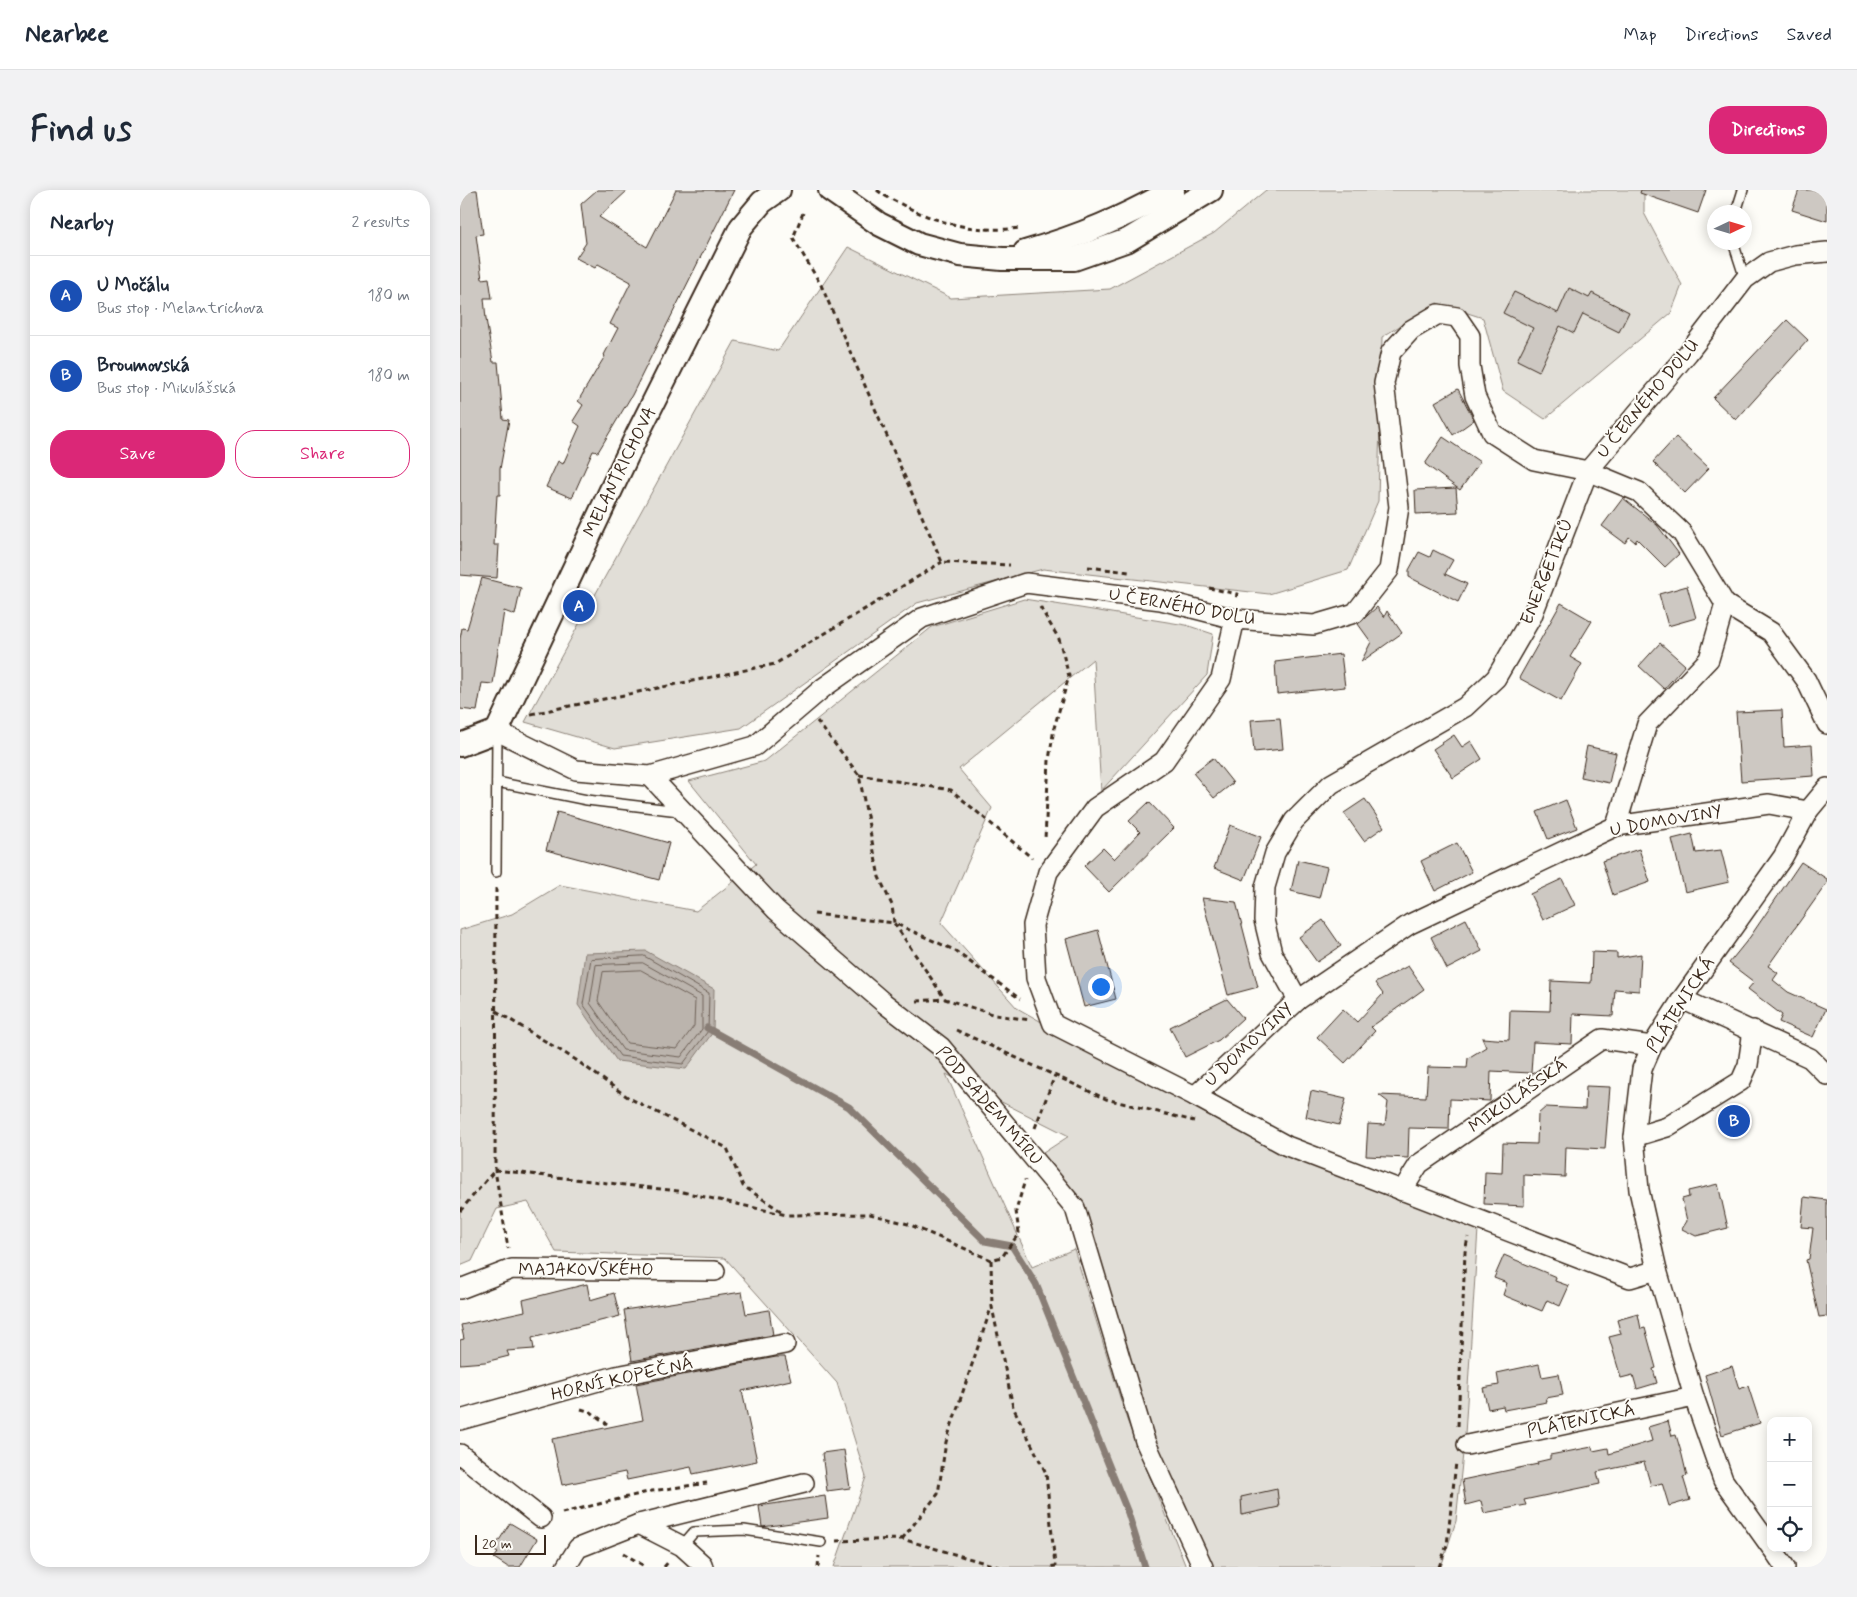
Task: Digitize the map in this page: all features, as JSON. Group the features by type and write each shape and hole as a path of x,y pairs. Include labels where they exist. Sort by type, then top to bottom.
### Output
{"street":[{"name":"MELANTRICHOVA","path":"496,731 637,436 741,227 762,202 778,190"},
{"path":"830,190 879,224 919,244 960,255 1002,259 1074,259 1128,240 1211,190"},
{"path":"1002,259 1074,238 1126,217 1174,190"},
{"name":"U ČERNÉHO DOLU","path":"650,776 755,746 804,705 922,618 1026,583 1161,600 1235,619 1314,625 1355,612 1389,570 1400,507 1384,382 1391,352 1411,330 1438,314 1457,318 1470,336 1470,366 1476,396 1492,433 1534,460 1588,471 1688,353 1745,279 1769,262 1795,255 1827,252"},
{"path":"1588,471 1639,492 1682,533 1725,604 1771,632 1806,680 1827,724"},
{"name":"ENERGETIKŮ","path":"1298,1000 1272,953 1264,920 1264,887 1275,853 1294,821 1331,784 1465,707 1496,678 1532,616 1588,471"},
{"path":"1616,826 1647,724 1709,659 1725,604"},
{"path":"1053,1024 1036,978 1033,925 1048,872 1095,808 1164,761 1221,679 1235,619"},
{"path":"460,745 496,731 576,770 650,776"},
{"name":"POD SADEM MÍRU","path":"650,776 776,910 884,1003 941,1047 1075,1208 1145,1442 1204,1567"},
{"name":"PLÁTENICKÁ","path":"1767,1542 1723,1480 1694,1397 1657,1270 1639,1190 1634,1137 1642,1069 1652,1046 1682,999 1783,857 1808,811 1827,788"},
{"name":"U DOMOVINY","path":"1053,1024 1195,1096 1298,1000 1410,924 1616,826 1769,804 1808,811"},
{"path":"1682,999 1754,1030 1810,1058 1827,1075"},
{"path":"1634,1137 1667,1127 1741,1081 1748,1065 1754,1030"},
{"name":"MIKULÁŠSKÁ","path":"1402,1191 1419,1164 1602,1038 1652,1046"},
{"path":"1195,1096 1287,1146 1630,1278 1657,1270"},
{"name":"MAJAKOVSKÉHO","path":"460,1289 512,1269 715,1271"},
{"name":"HORNÍ KOPEČNÁ","path":"460,1420 616,1376 785,1344"},
{"name":"PLÁTENICKÁ","path":"1462,1450 1694,1397"},
{"path":"460,1454 541,1518"},
{"path":"566,1567 578,1548 639,1524 804,1483"},
{"path":"639,1524 682,1546 702,1564 702,1567"},
{"name":"PLÁTENICKÁ","path":"1774,1552 1785,1567"}],"lane":[{"path":"1738,205 1743,190"},
{"path":"1736,250 1745,279"},
{"path":"496,731 496,872"},
{"path":"496,782 587,800 684,812"},
{"path":"682,1546 694,1532 744,1530 822,1542"}],"path":[{"path":"878,190 913,210 953,226 995,231 1022,228"},
{"path":"803,213 793,238 820,286 942,562"},
{"path":"507,711 520,716 775,664 942,562 1020,565"},
{"path":"1078,567 1107,568 1135,574"},
{"path":"1026,583 1060,639 1069,676 1054,728 1048,760 1044,834 1048,872"},
{"path":"1200,586 1237,594 1235,619"},
{"path":"804,705 859,775 879,877 892,905 894,923 945,999"},
{"path":"859,775 951,790 1048,872"},
{"path":"496,872 496,1170 512,1269"},
{"path":"776,910 894,923 954,950 1022,1001"},
{"path":"884,1003 945,999 995,1016 1053,1024"},
{"path":"496,1011 576,1060 629,1098 727,1148 743,1186 787,1215"},
{"path":"948,1026 1106,1099 1195,1122"},
{"path":"496,1170 678,1191 787,1215 870,1214 908,1224 991,1260 1002,1257 1019,1233 1016,1211 1025,1182 1026,1150 1056,1075"},
{"path":"460,1211 496,1170"},
{"path":"1458,1427 1465,1252"},
{"path":"991,1260 992,1307 1013,1407 1046,1473 1055,1566 1049,1567"},
{"path":"902,1539 938,1494 946,1442 992,1307"},
{"path":"1439,1567 1447,1545 1462,1450"},
{"path":"541,1518 652,1491 711,1483"},
{"path":"822,1542 902,1539 999,1567"}],"shaded area":[{"path":"1266,190 1644,190 1644,213 1682,285 1671,313 1545,419 1503,391 1483,318 1437,303 1382,337 1378,501 1348,570 1269,594 1043,569 917,603 741,728 615,748 525,722 735,341 778,351 848,247 951,298 1110,289 1214,233"},
{"path":"1024,599 1186,625 1213,634 1207,675 1101,791 1093,659 959,769 992,808 941,923 1017,1008 1158,1088 1478,1229 1465,1434 1456,1521 1441,1567 1212,1567 1150,1439 1093,1236 1037,1157 1069,1136 946,1074 1032,1267 1074,1249 1127,1420 1186,1567 834,1567 866,1477 837,1383 725,1258 556,1252 528,1202 497,1209 472,1261 460,1266 460,930 512,914 560,885 696,911 756,864 689,781 765,761 932,627"}],"water":[{"path":"646,951 714,989 713,1032 686,1069 617,1061 578,1005 585,953"}],"building":[{"path":"460,190 477,190 483,234 476,235 482,279 489,278 492,298 484,298 486,319 493,362 498,362 503,419 509,420 500,469 500,495 497,495 494,545 499,545 497,578 460,575"},
{"path":"597,190 628,190 599,217 647,247 676,190 734,190 632,395 598,452 593,451 572,498 546,487 558,461 563,464 580,426 573,421 583,405 578,401 605,356 618,328 610,324 631,282 598,264 595,268 576,258 586,243 581,204"},
{"path":"1641,190 1706,190 1698,213 1640,193"},
{"path":"1799,190 1827,190 1827,221 1792,210"},
{"path":"1569,288 1589,298 1592,293 1629,312 1619,332 1583,314 1574,333 1560,326 1539,371 1517,360 1533,328 1503,313 1514,292 1558,313"},
{"path":"1787,320 1808,340 1736,420 1713,398"},
{"path":"1458,389 1474,420 1453,435 1435,402"},
{"path":"1443,437 1480,462 1460,490 1425,464"},
{"path":"1676,437 1709,468 1685,493 1653,462"},
{"path":"1456,488 1458,512 1416,514 1415,490"},
{"path":"1623,498 1657,525 1679,554 1665,567 1637,539 1635,542 1629,537 1625,543 1602,526"},
{"path":"1433,550 1453,560 1445,574 1467,584 1458,602 1409,577 1409,570 1419,552 1430,557"},
{"path":"482,578 521,588 515,615 504,611 493,684 482,683 477,711 460,709 460,639 462,628 467,629"},
{"path":"1687,586 1696,618 1668,626 1659,594"},
{"path":"1561,603 1592,621 1570,657 1582,664 1561,701 1519,678"},
{"path":"1377,607 1384,617 1387,611 1402,633 1361,662 1371,642 1358,624"},
{"path":"1660,643 1685,665 1664,689 1639,666"},
{"path":"1341,654 1345,687 1277,694 1275,662"},
{"path":"1782,710 1784,747 1812,745 1814,776 1741,781 1736,712"},
{"path":"1280,718 1283,749 1254,752 1251,720"},
{"path":"1454,735 1462,747 1471,741 1482,759 1453,778 1433,749"},
{"path":"1587,746 1616,753 1609,783 1581,777"},
{"path":"1213,758 1233,783 1214,798 1193,773"},
{"path":"1365,799 1384,827 1364,841 1344,813"},
{"path":"1566,800 1577,828 1548,839 1537,812"},
{"path":"1149,802 1174,828 1109,892 1084,866 1103,848 1114,859 1140,832 1129,821"},
{"path":"557,812 669,843 659,880 546,850"},
{"path":"1230,825 1261,837 1244,880 1214,868"},
{"path":"1692,834 1696,853 1721,850 1729,882 1685,892 1672,839"},
{"path":"1457,843 1472,872 1435,891 1421,861"},
{"path":"1639,849 1650,882 1613,895 1602,861"},
{"path":"1298,860 1327,867 1319,898 1291,891"},
{"path":"1801,862 1827,879 1827,883 1768,966 1778,973 1773,980 1788,992 1826,1009 1813,1037 1779,1022 1782,1015 1748,989 1754,982 1729,963 1750,937"},
{"path":"1562,879 1575,905 1543,920 1530,894"},
{"path":"1202,898 1236,902 1258,987 1228,995"},
{"path":"1466,919 1482,951 1447,969 1431,937"},
{"path":"1323,920 1341,946 1317,962 1299,937"},
{"path":"1098,930 1116,999 1084,1007 1066,939"},
{"path":"1592,952 1617,953 1617,958 1641,954 1639,991 1615,989 1613,1016 1573,1014 1572,1044 1533,1042 1531,1073 1491,1071 1490,1101 1450,1099 1449,1129 1409,1128 1408,1158 1366,1156 1368,1124 1385,1125 1388,1102 1379,1095 1426,1097 1428,1067 1467,1068 1468,1058 1486,1047 1482,1038 1509,1040 1510,1010 1550,1011 1551,981 1591,983"},
{"path":"1408,966 1424,989 1371,1027 1375,1031 1345,1063 1317,1037 1343,1009 1357,1022 1383,994 1375,983"},
{"path":"1227,999 1243,1018 1219,1040 1185,1057 1170,1027"},
{"path":"1586,1086 1610,1087 1605,1149 1566,1147 1565,1177 1524,1175 1524,1206 1484,1204 1485,1172 1502,1173 1503,1143 1537,1144 1538,1114 1546,1107 1585,1109"},
{"path":"1311,1091 1346,1099 1339,1125 1306,1117"},
{"path":"1718,1184 1728,1228 1696,1236 1682,1229 1687,1221 1682,1199 1689,1197 1688,1191"},
{"path":"1804,1197 1827,1200 1827,1316 1819,1317 1806,1260 1809,1259 1813,1228 1801,1227"},
{"path":"1504,1255 1556,1277 1555,1281 1569,1286 1560,1306 1547,1300 1542,1311 1503,1295 1507,1283 1494,1278"},
{"path":"587,1284 590,1300 614,1293 620,1316 532,1338 534,1349 507,1351 509,1356 485,1362 460,1364 460,1340 464,1339 461,1325 525,1311 523,1300"},
{"path":"742,1292 746,1314 769,1310 773,1335 632,1361 624,1310"},
{"path":"1638,1314 1641,1329 1645,1328 1656,1368 1653,1369 1657,1383 1637,1389 1633,1375 1621,1378 1609,1337 1621,1334 1617,1320"},
{"path":"776,1357 785,1357 791,1380 742,1391 757,1461 693,1474 691,1467 627,1480 625,1472 562,1485 552,1439 643,1420 636,1384"},
{"path":"1539,1364 1542,1377 1559,1374 1563,1395 1546,1398 1547,1402 1504,1410 1503,1406 1488,1409 1483,1388 1499,1385 1497,1373"},
{"path":"1732,1366 1739,1389 1748,1386 1760,1423 1722,1435 1705,1375"},
{"path":"1668,1421 1672,1436 1676,1435 1682,1455 1687,1476 1683,1477 1690,1500 1669,1506 1662,1483 1651,1486 1644,1462 1597,1472 1600,1484 1524,1500 1526,1505 1484,1513 1481,1501 1466,1505 1462,1480 1538,1464 1537,1462 1550,1459 1550,1455 1592,1447 1593,1451 1608,1448 1609,1454 1652,1441 1648,1427"},
{"path":"844,1450 850,1488 827,1491 822,1453"},
{"path":"1277,1489 1279,1507 1242,1515 1241,1497"},
{"path":"825,1496 828,1518 762,1527 759,1506"},
{"path":"510,1523 537,1539 520,1567 508,1567 494,1558 498,1553 493,1550"}],"waterway":[{"path":"707,1028 849,1107 985,1241 1012,1246 1036,1284 1128,1513 1145,1567"}],"place":[{"name":"U Močálu","path":"579,606"},
{"name":"Broumovská","path":"1734,1121"}]}
